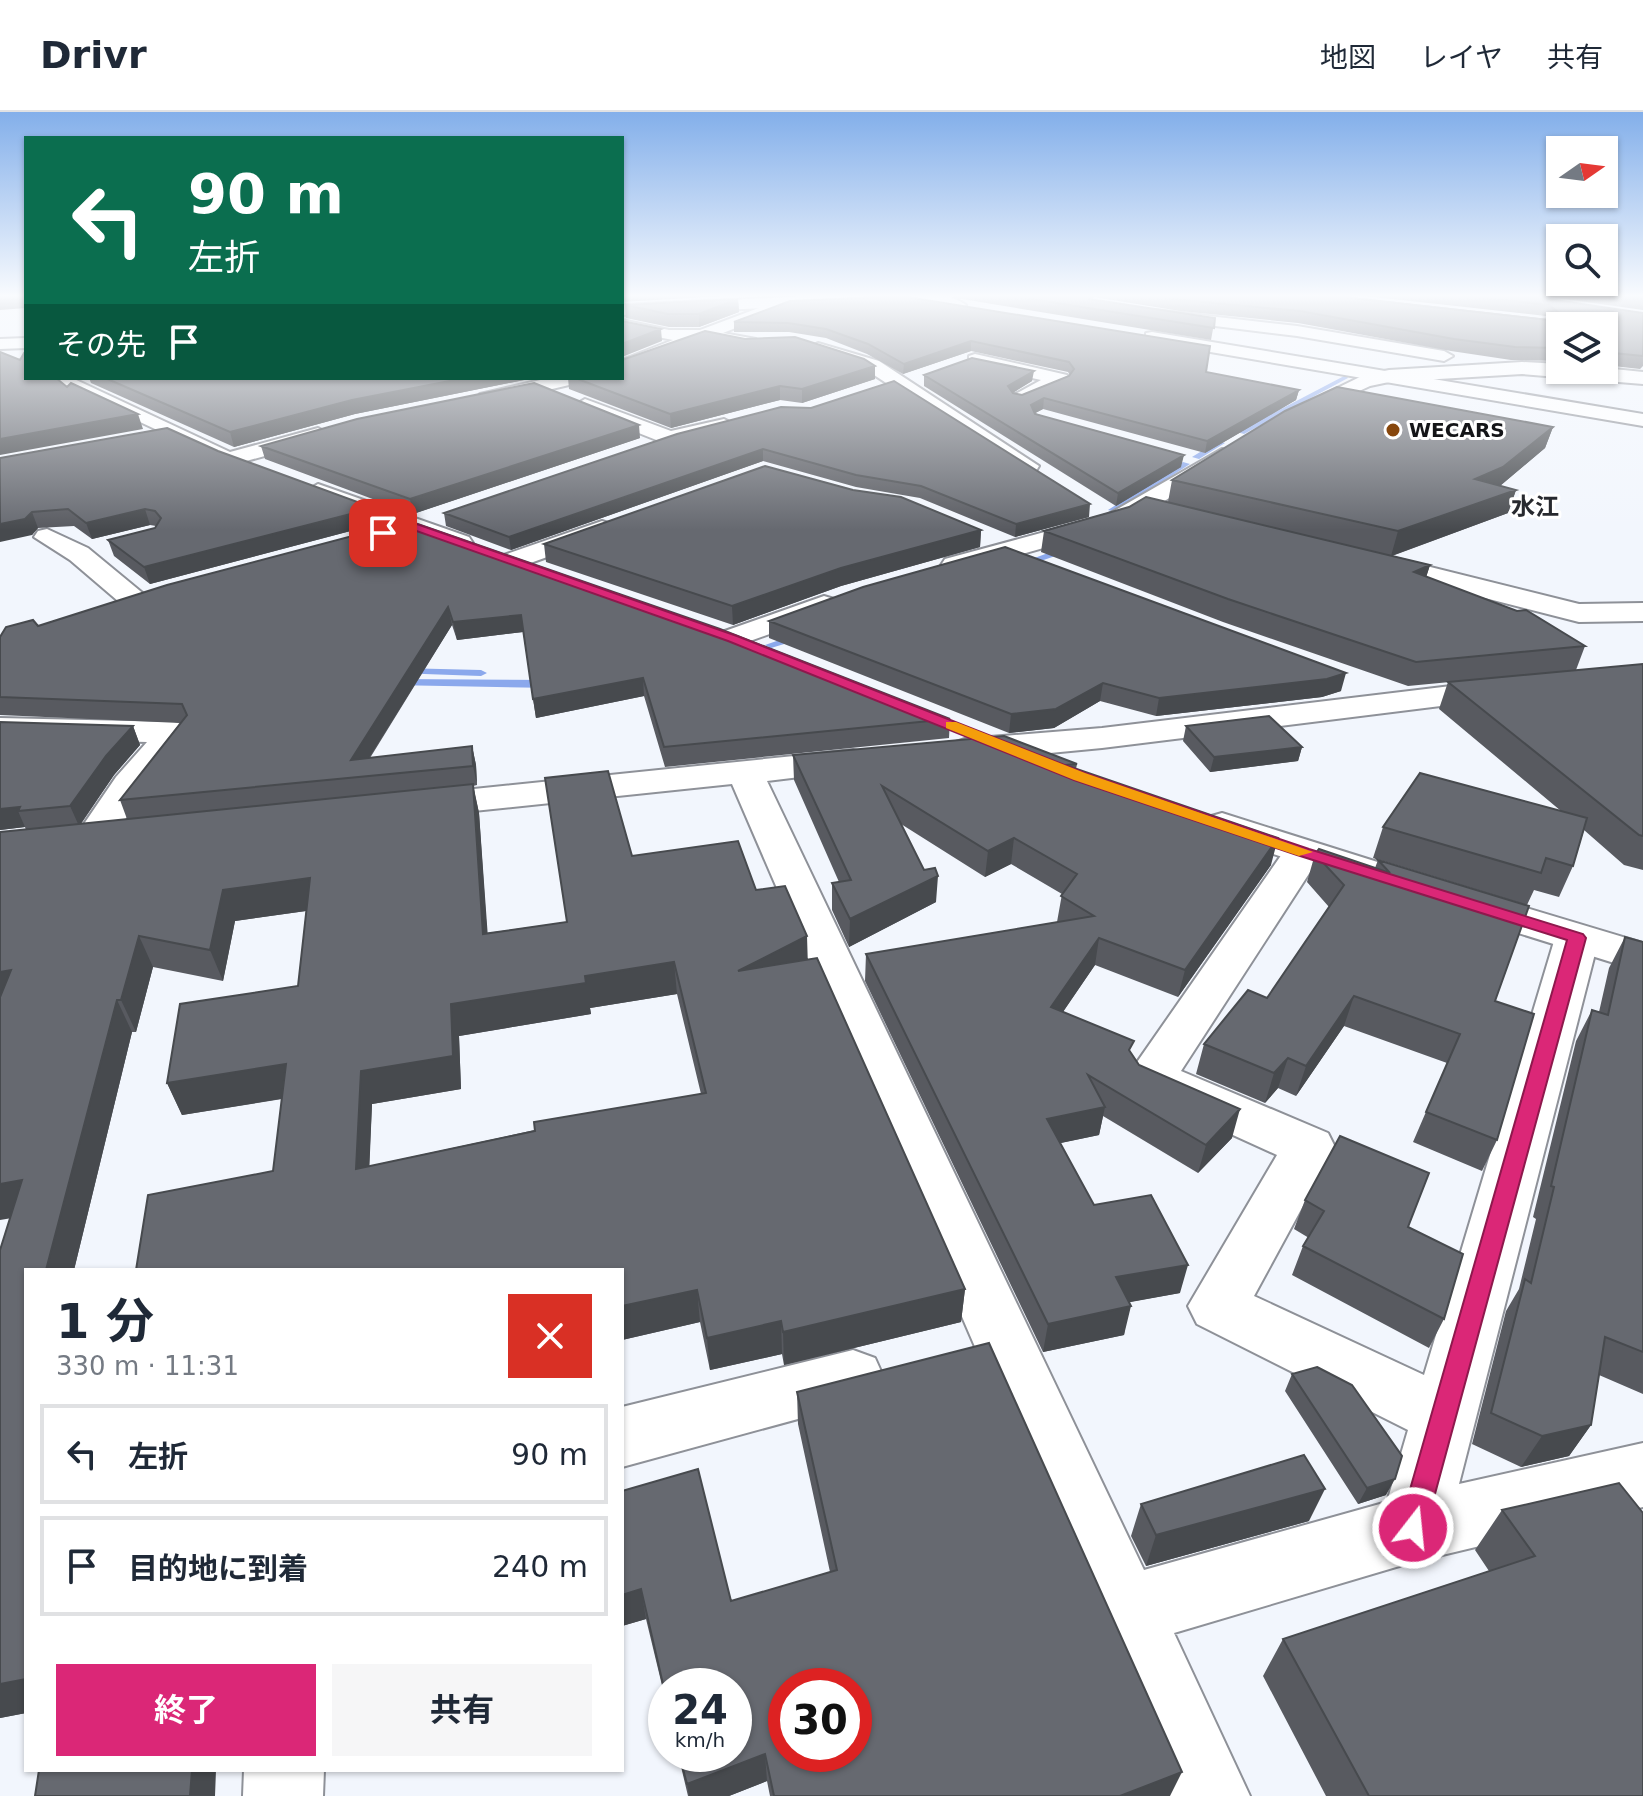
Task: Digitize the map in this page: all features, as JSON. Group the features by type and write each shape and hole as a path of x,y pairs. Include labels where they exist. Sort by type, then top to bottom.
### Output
{"street":[{"path":"883,373 1047,478"},
{"path":"1020,397 1060,379 1031,373"},
{"path":"1372,373 1643,420"},
{"path":"1415,373 1643,410"},
{"path":"1272,425 1364,381 1389,376 1446,373"},
{"path":"870,390 929,374"},
{"path":"1618,376 1638,378"},
{"path":"60,380 232,458 555,577"},
{"path":"464,402 568,380"},
{"path":"542,388 669,438"},
{"path":"640,447 750,418"},
{"path":"232,458 342,427"},
{"path":"130,441 173,432"},
{"path":"928,573 1013,552 1127,513 1247,441"},
{"path":"1178,456 1209,464"},
{"path":"1086,504 1127,513 1168,513"},
{"path":"368,537 454,511"},
{"path":"511,562 618,524 569,511"},
{"path":"47,537 148,598 106,608"},
{"path":"79,554 108,547"},
{"path":"1348,555 1579,613 1643,612"},
{"path":"733,638 852,595"},
{"path":"703,628 770,653"},
{"path":"1347,679 1407,699"},
{"path":"929,753 1533,687"},
{"path":"951,725 1079,776"},
{"path":"0,728 174,732 78,841 141,835"},
{"path":"379,810 883,758"},
{"path":"744,771 1210,1796"},
{"path":"1184,812 1643,958"},
{"path":"1303,852 1151,1078 1309,1147 1218,1306 1444,1416"},
{"path":"1413,1528 1577,938"},
{"path":"624,1436 1003,1341"},
{"path":"1126,1611 1413,1528 1643,1475"},
{"path":"283,1796 284,1772"}],"building":[{"path":"0,373 24,373 24,380 58,380 67,387 71,383 138,414 0,439"},
{"path":"624,373 854,373 802,389 780,386 670,414 580,380 624,380"},
{"path":"1031,373 1008,386 1013,393 1022,395 1071,373 1209,373 1299,390 1207,441 1044,398 1031,405 1035,414 1184,455 1118,493 924,375"},
{"path":"110,380 455,380 352,400 230,432"},
{"path":"894,381 1090,504 1016,524 921,486 856,475 763,449 509,537 444,513 677,434 781,407 811,408"},
{"path":"534,383 639,425 410,499 261,446 357,419"},
{"path":"1337,387 1553,427 1503,467 1475,479 1516,490 1398,531 1172,480 1285,411"},
{"path":"167,428 218,451 374,508 144,567 108,540 155,528 161,518 155,511 145,509 86,523 68,509 32,512 25,519 0,524 0,458"},
{"path":"765,466 853,490 901,497 981,530 841,568 732,606 544,544"},
{"path":"1146,497 1430,565 1414,572 1517,611 1526,610 1585,646 1416,662 1228,599 1044,531 1129,507"},
{"path":"409,521 720,629 950,719 664,747 643,678 533,699 521,615 453,622 448,607 351,760 472,746 473,766 120,800 187,715 182,704 0,697 0,637 6,627 33,620 38,626 167,585"},
{"path":"1005,547 1346,673 1327,679 1159,698 1103,683 1056,709 1011,714 769,621 863,587"},
{"path":"1643,664 1643,836 1448,682"},
{"path":"1269,716 1302,747 1214,757 1186,726"},
{"path":"0,722 133,726 106,756 70,806 18,811 20,807 0,809"},
{"path":"1004,736 1077,764 1065,765 1278,838 1185,970 1099,938 1051,1007 1134,1041 1129,1050 1139,1065 1240,1109 1206,1145 1088,1075 1105,1107 1047,1119 1094,1205 1151,1195 1188,1265 1116,1277 1131,1306 1048,1324 866,954 1094,916 1061,896 1077,874 1014,838 988,851 882,786 924,870 935,868 938,876 850,919 832,883 851,880 793,755"},
{"path":"608,771 632,856 738,841 756,890 785,886 807,936 738,971 817,958 965,1289 783,1332 781,1321 707,1338 697,1290 624,1306 624,1268 136,1268 148,1195 273,1171 286,1064 167,1083 180,1004 298,986 310,878 223,890 210,950 139,936 121,1000 117,1000 47,1268 24,1268 24,1679 0,1684 0,1250 22,1180 0,1184 0,997 11,970 0,972 0,832 473,784 483,934 567,922 545,778","holes":["674,962 706,1093 534,1122 535,1131 356,1169 361,1071 453,1056 451,1004 586,983 585,976"]},
{"path":"1420,773 1587,818 1573,866 1546,858 1541,873 1383,827"},
{"path":"1319,849 1390,873 1378,860 1529,906 1495,1001 1534,1014 1497,1140 1426,1112 1460,1034 1354,996 1306,1066 1288,1058 1274,1073 1204,1044 1248,990 1267,998 1344,885 1315,854"},
{"path":"1625,937 1643,942 1643,1352 1605,1337 1591,1425 1542,1436 1491,1413 1525,1279 1531,1283 1592,1010 1608,1015"},
{"path":"1340,1136 1429,1173 1408,1227 1463,1254 1444,1319 1303,1246 1324,1211 1305,1200"},
{"path":"989,1343 1182,1772 1120,1796 774,1796 769,1772 872,1772 872,1668 768,1668 768,1768 765,1754 752,1759 752,1668 659,1668 641,1589 624,1594 624,1490 698,1469 731,1601 837,1570 797,1392"},
{"path":"1317,1367 1352,1385 1402,1456 1395,1479 1367,1488 1292,1374"},
{"path":"1304,1455 1325,1489 1156,1535 1141,1504"},
{"path":"1619,1483 1643,1513 1643,1796 1369,1796 1283,1639 1535,1556 1502,1510"},
{"path":"39,1772 192,1772 190,1796 35,1796"},
{"path":"684,1772 718,1772 687,1784"}],"waterway":[{"path":"1241,432 1346,377"},
{"path":"1196,457 1221,443"},
{"path":"1113,510 1186,464"},
{"path":"1020,565 1070,548"},
{"path":"771,645 800,636"},
{"path":"400,671 481,673"},
{"path":"395,683 552,684"}],"slow traffic":[{"path":"951,725 1079,776 1304,852"}],"place":[{"name":"WECARS","path":"1393,430"}],"district":[{"name":"水江","path":"1535,507"}],"route":[{"path":"383,533 411,526 733,638 1079,776 1303,852 1577,938 1413,1528"}]}
